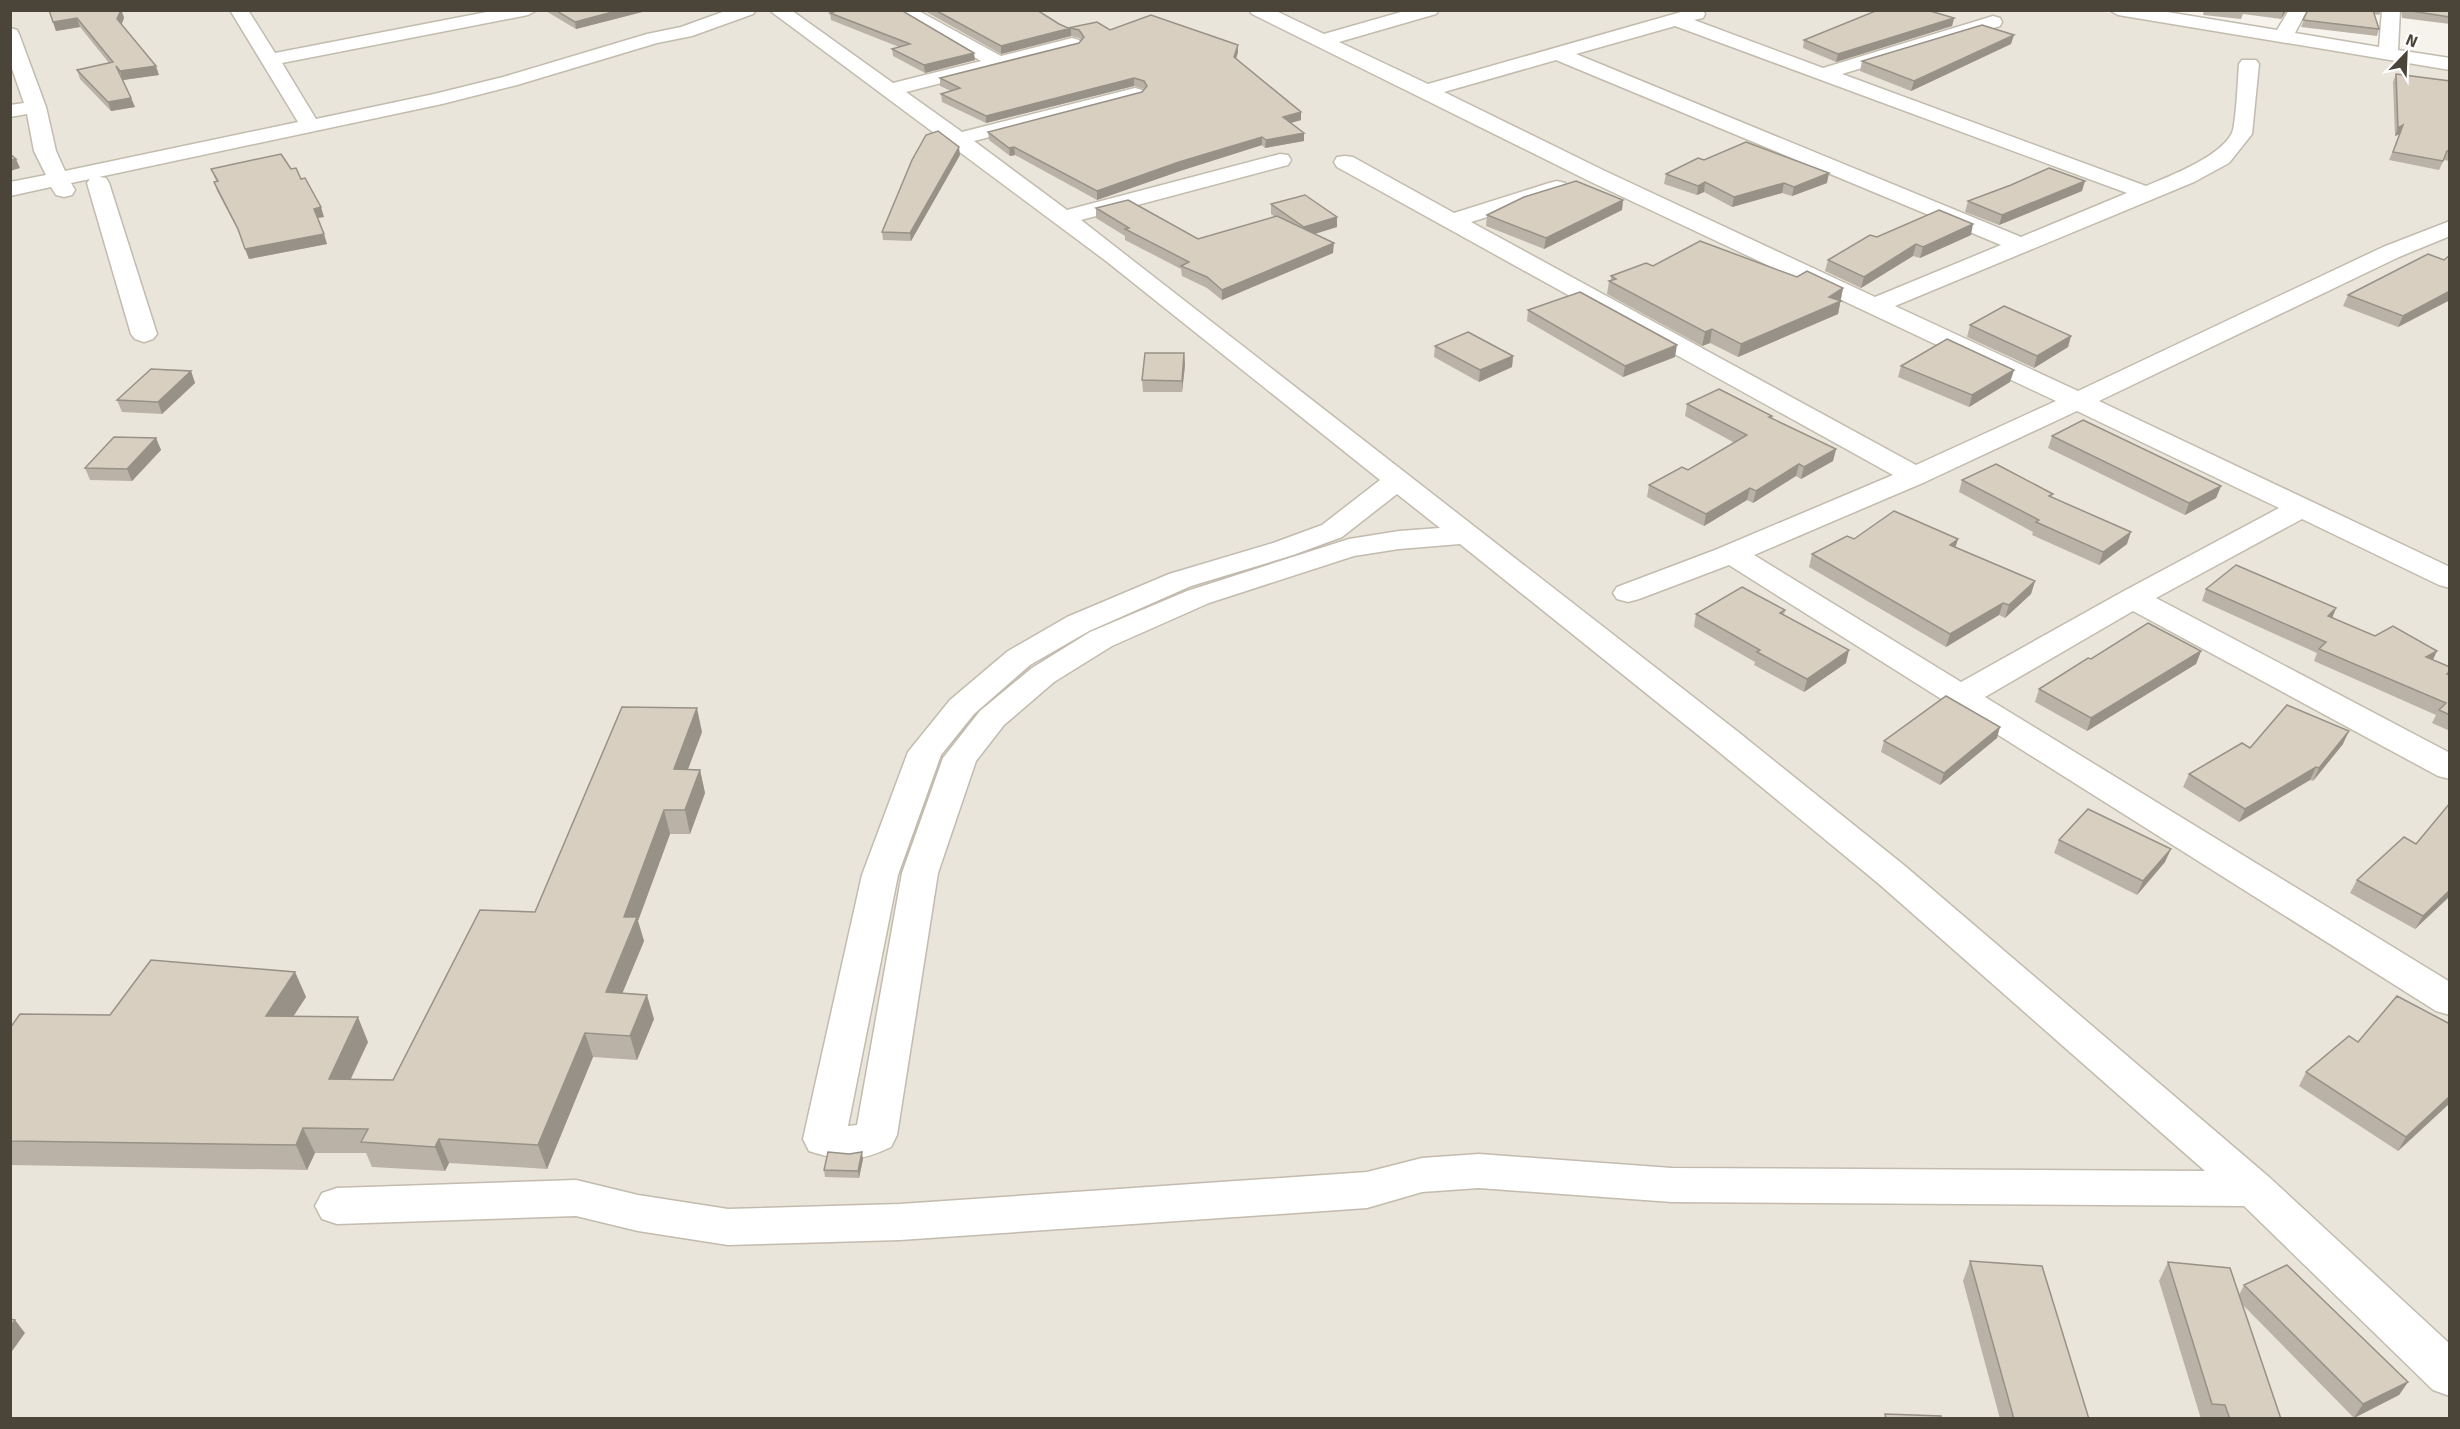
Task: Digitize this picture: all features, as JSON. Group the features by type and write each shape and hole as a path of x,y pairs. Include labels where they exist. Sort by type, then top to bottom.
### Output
{"street":[{"path":"239,10 311,127"},
{"path":"269,60 528,10"},
{"path":"10,189 98,183 360,127 521,88 658,46 685,32 747,10"},
{"path":"902,10 999,63"},
{"path":"1258,10 1597,176 2450,579"},
{"path":"1322,41 1430,10"},
{"path":"1426,91 1709,10"},
{"path":"2118,10 2450,64"},
{"path":"2283,37 2298,10"},
{"path":"2388,54 2391,10"},
{"path":"797,16 891,90 1063,218 1397,480 1725,739 1892,875 2253,1189 2450,1375"},
{"path":"1676,20 2146,193"},
{"path":"1823,74 1993,22"},
{"path":"10,200 61,185 467,92 654,38 685,32"},
{"path":"10,34 36,107 45,151 61,185"},
{"path":"891,90 1072,44"},
{"path":"1559,54 2020,245"},
{"path":"1874,306 2186,177 2221,158 2242,134 2249,64"},
{"path":"958,139 1135,94"},
{"path":"10,111 36,107"},
{"path":"1063,218 1280,160"},
{"path":"1344,162 1915,476"},
{"path":"1450,222 1597,176"},
{"path":"98,183 144,334"},
{"path":"1628,593 1732,555 1915,476 2391,252 2450,228"},
{"path":"1397,480 1332,531 1283,549 1180,580 1090,632 992,718 960,758 920,873 876,1136 862,1143 848,1144 824,1139 880,875 924,752 962,707 1019,658 1090,632 1349,548 1399,540 1467,535"},
{"path":"1960,697 2133,598 2302,508"},
{"path":"1732,555 2450,1001"},
{"path":"2133,598 2450,768"},
{"path":"924,752 960,758"},
{"path":"880,875 920,873"},
{"path":"337,1206 576,1198 638,1213 728,1227 900,1222 1368,1190 1422,1175 1479,1171 1672,1185 2253,1189"}],"shaded area":[{"path":"2090,10 2449,68 2449,1418 11,1418 10,11"}],"building":[{"path":"49,10 121,10 117,19 156,66 120,71 116,66 131,98 108,102 77,70 113,62 77,18 53,22"},
{"path":"555,10 620,10 575,22"},
{"path":"840,10 901,10 974,53 924,65 892,49 910,44 830,13"},
{"path":"935,10 1037,10 1068,28 1097,22 1110,30 1151,15 1238,45 1234,57 1301,112 1283,117 1304,133 1266,140 1262,137 1179,162 1097,191 1014,147 1009,148 988,132 1142,92 1147,86 1144,81 1134,78 986,116 941,94 960,88 940,78 1079,43 1084,37 1079,30 1071,28 1001,46"},
{"path":"1878,10 1927,10 1954,18 1838,54 1804,40"},
{"path":"2308,10 2373,10 2379,29 2303,20"},
{"path":"2405,10 2450,10 2450,17"},
{"path":"1982,25 2014,35 1914,81 1862,61"},
{"path":"2396,74 2450,81 2450,152 2447,151 2443,161 2393,152 2403,125 2398,128"},
{"path":"938,131 959,147 910,233 882,232 912,160 926,135"},
{"path":"1746,142 1829,173 1794,187 1784,183 1734,197 1705,182 1698,186 1666,174 1698,158 1704,160"},
{"path":"281,154 291,169 296,168 301,179 305,178 321,207 314,209 324,234 245,249 238,229 214,182 218,181 211,169"},
{"path":"2049,168 2085,181 2002,215 1968,201 2011,185"},
{"path":"1576,181 1623,200 1546,238 1487,215 1524,197"},
{"path":"1305,195 1337,217 1304,227 1271,204"},
{"path":"1128,200 1198,239 1277,216 1334,243 1222,290 1207,277 1181,266 1189,262 1125,229 1129,228 1096,208"},
{"path":"1939,210 1973,224 1923,247 1916,244 1864,277 1828,260 1870,235 1877,237"},
{"path":"1700,241 1797,277 1807,271 1843,288 1829,297 1841,301 1741,344 1712,329 1705,332 1609,281 1616,279 1611,276 1646,263 1653,266"},
{"path":"2428,254 2444,260 2450,255 2450,291 2403,316 2348,295"},
{"path":"1580,292 1677,345 1625,366 1528,310"},
{"path":"2004,306 2071,336 2037,356 1970,325"},
{"path":"1468,332 1513,356 1480,370 1435,346"},
{"path":"1947,339 2014,370 1972,395 1901,366"},
{"path":"1145,353 1184,353 1182,381 1142,380"},
{"path":"151,369 191,371 158,402 117,400"},
{"path":"1719,389 1772,416 1769,417 1836,449 1804,467 1799,464 1756,491 1750,488 1706,514 1649,485 1682,467 1688,470 1747,435 1687,404"},
{"path":"2083,420 2221,486 2189,503 2052,436"},
{"path":"114,437 156,438 127,469 85,468"},
{"path":"1996,464 2053,494 2049,496 2131,532 2103,552 2036,522 2039,520 1962,480"},
{"path":"1894,511 1958,539 1950,545 2035,581 2009,605 2003,603 1950,634 1812,554 1847,536 1854,539"},
{"path":"2236,565 2336,608 2328,616 2375,636 2393,626 2437,651 2426,657 2450,667 2447,674 2450,675 2450,715 2439,710 2446,703 2319,649 2326,642 2206,589"},
{"path":"1742,587 1785,610 1780,613 1849,650 1807,679 1757,652 1760,650 1696,614"},
{"path":"2148,623 2201,651 2091,718 2039,689 2088,658 2091,659"},
{"path":"1946,696 2000,727 1944,773 1884,741"},
{"path":"2287,705 2349,731 2319,768 2316,767 2245,809 2189,774 2242,743 2250,748"},
{"path":"622,707 697,708 674,769 700,770 685,810 664,810 624,917 637,917 606,992 647,995 630,1036 585,1033 538,1145 439,1139 435,1147 361,1142 368,1129 303,1128 296,1145 10,1141 10,1028 20,1014 110,1015 151,960 295,972 266,1016 358,1017 329,1079 393,1080 480,910 535,912"},
{"path":"2450,803 2450,890 2423,916 2357,880 2404,837 2416,844"},
{"path":"2088,809 2171,849 2143,881 2059,840"},
{"path":"2397,996 2450,1024 2450,1096 2406,1137 2306,1072 2349,1036 2358,1042"},
{"path":"828,1152 849,1154 862,1152 858,1171 824,1170"},
{"path":"1970,1261 2042,1266 2089,1419 2014,1419"},
{"path":"2168,1262 2230,1268 2281,1419 2230,1419 2225,1405 2212,1404"},
{"path":"2287,1265 2408,1382 2363,1404 2244,1285"},
{"path":"1885,1414 1941,1416 1941,1419 1886,1419"}]}
